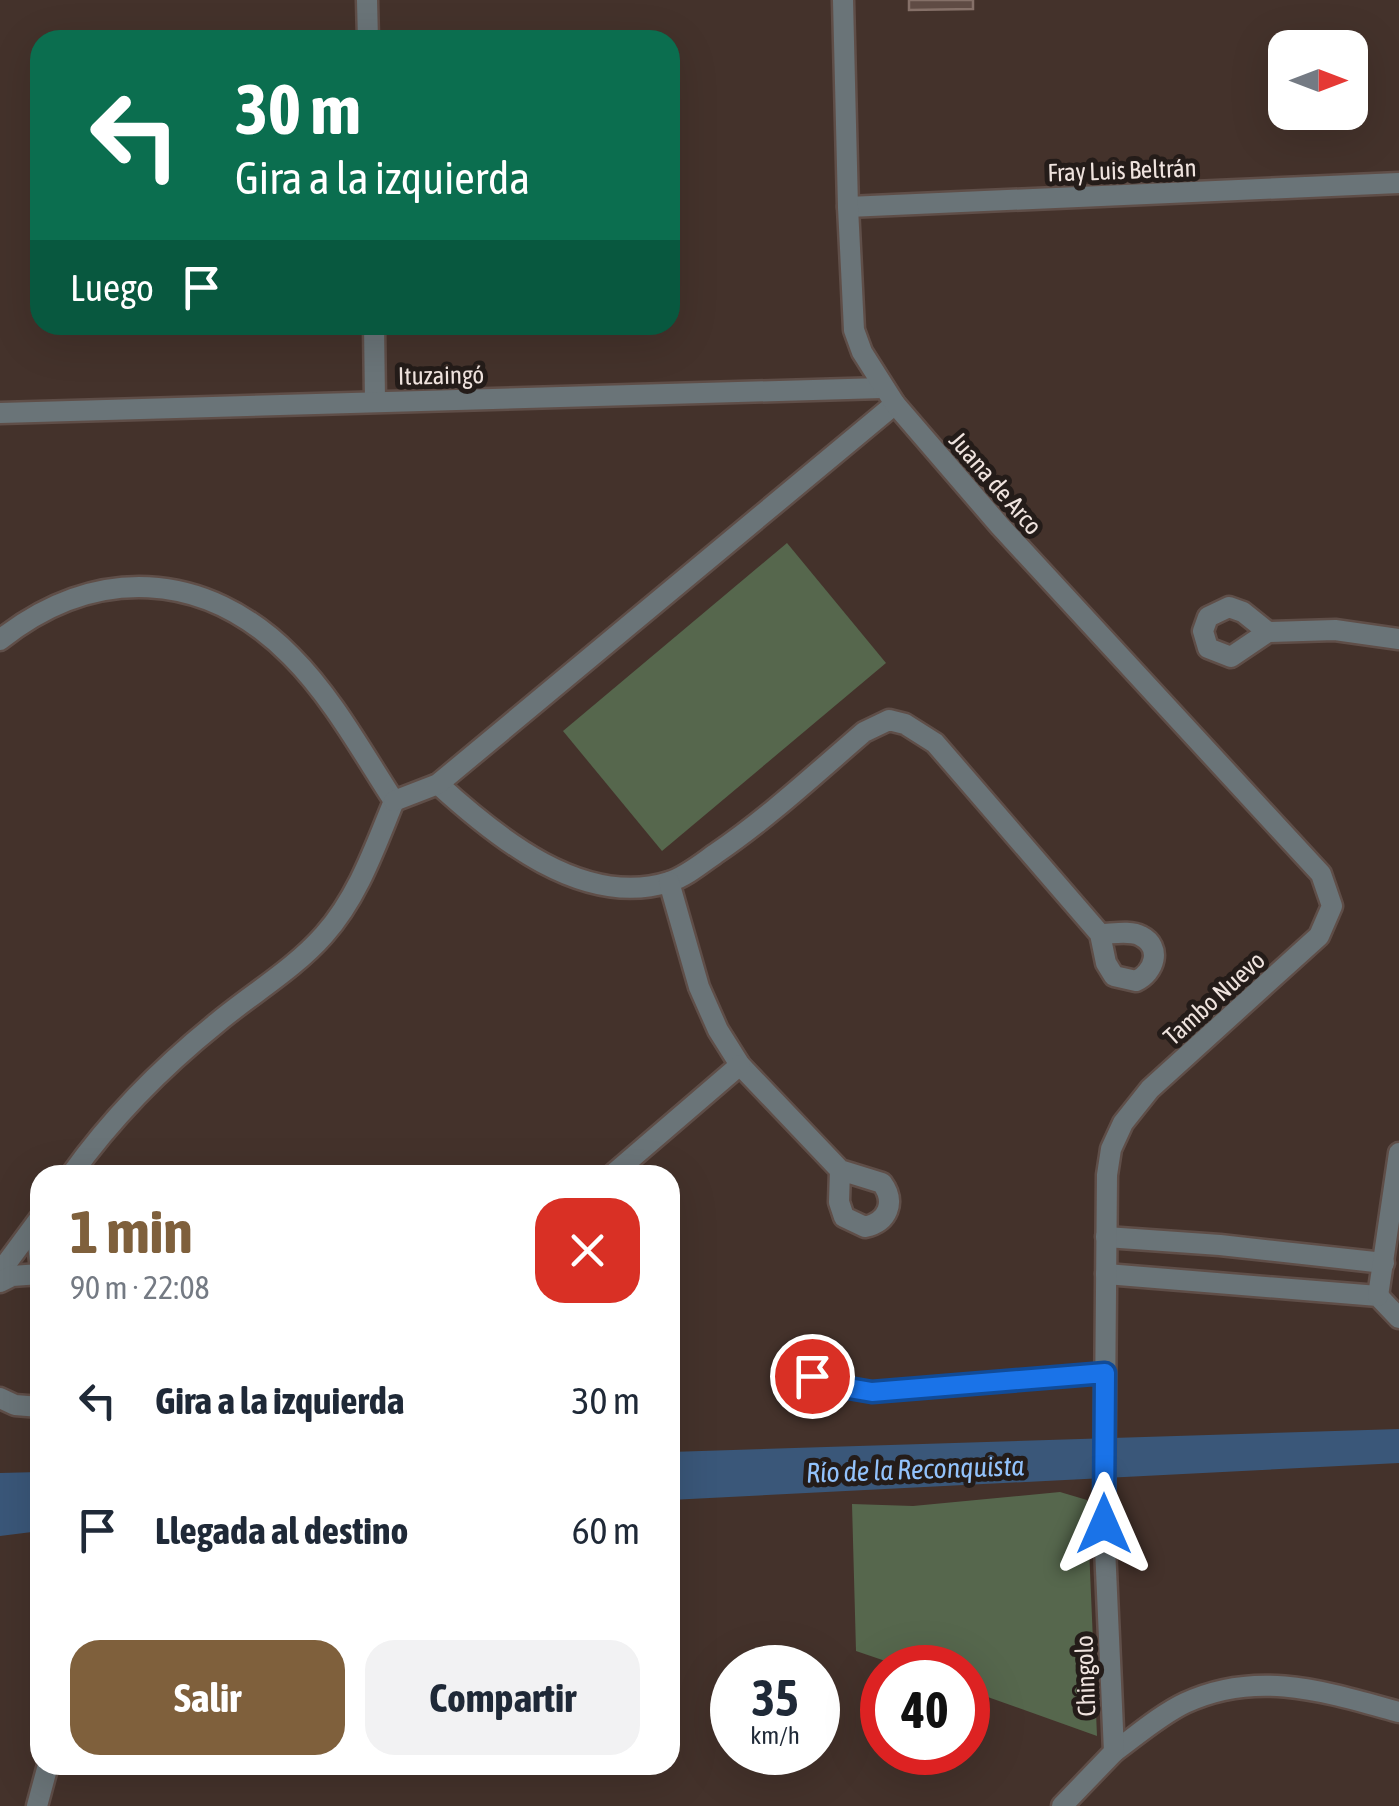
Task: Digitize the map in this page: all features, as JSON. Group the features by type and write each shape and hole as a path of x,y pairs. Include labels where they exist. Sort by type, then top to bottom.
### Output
{"street":[{"path":"367,0 368,30"},
{"name":"Juana de Arco","path":"843,0 854,330 862,352 888,396 1000,526 1321,874 1332,906"},
{"name":"Fray Luis Beltrán","path":"848,207 1399,183"},
{"path":"374,335 375,401"},
{"path":"79,1165 126,1104 217,1022 296,964 325,935 349,903 394,800 438,784 888,396"},
{"name":"Ituzaingó","path":"0,412 375,401 888,396"},
{"path":"0,640 50,607 90,593 130,584 162,586 196,595 230,610 292,656 335,711 394,800"},
{"path":"1268,632 1335,630 1399,640"},
{"path":"438,784 483,825 526,854 571,874 606,886 669,882 730,844 864,732 888,720 904,724 935,743 1100,934"},
{"path":"669,882 699,988 740,1064 840,1170"},
{"name":"Tambo Nuevo","path":"1106,1237 1107,1175 1123,1123 1150,1090 1319,936 1332,906"},
{"path":"624,1165 740,1064"},
{"path":"1378,1296 1399,1152"},
{"path":"0,1272 30,1232"},
{"path":"1105,1373 1106,1237 1220,1244 1384,1262"},
{"path":"1106,1274 1378,1296 1399,1318"},
{"path":"0,1282 30,1275"},
{"name":"Chingolo","path":"1105,1373 1104,1524 1114,1752"},
{"path":"0,1398 30,1407"},
{"path":"1062,1806 1114,1752 1183,1704 1230,1687 1268,1683 1312,1688 1399,1712"},
{"path":"37,1806 45,1775"}],"lane":[{"path":"812,1376 837,1386 872,1392 1105,1373"}],"green space":[{"path":"787,543 886,663 662,851 563,731"},
{"path":"1060,1492 1087,1500 1097,1736 990,1698 990,1645 860,1645 860,1652 856,1651 852,1504 913,1506"}],"water":[{"name":"Río de la Reconquista","path":"1399,1429 1399,1463 680,1499 680,1452"},
{"path":"30,1472 30,1532 0,1536 0,1473"}],"building":[{"path":"909,0 973,0 973,9 909,10"}],"route":[{"path":"812,1376 855,1391 872,1392 1105,1373 1104,1524"}]}
